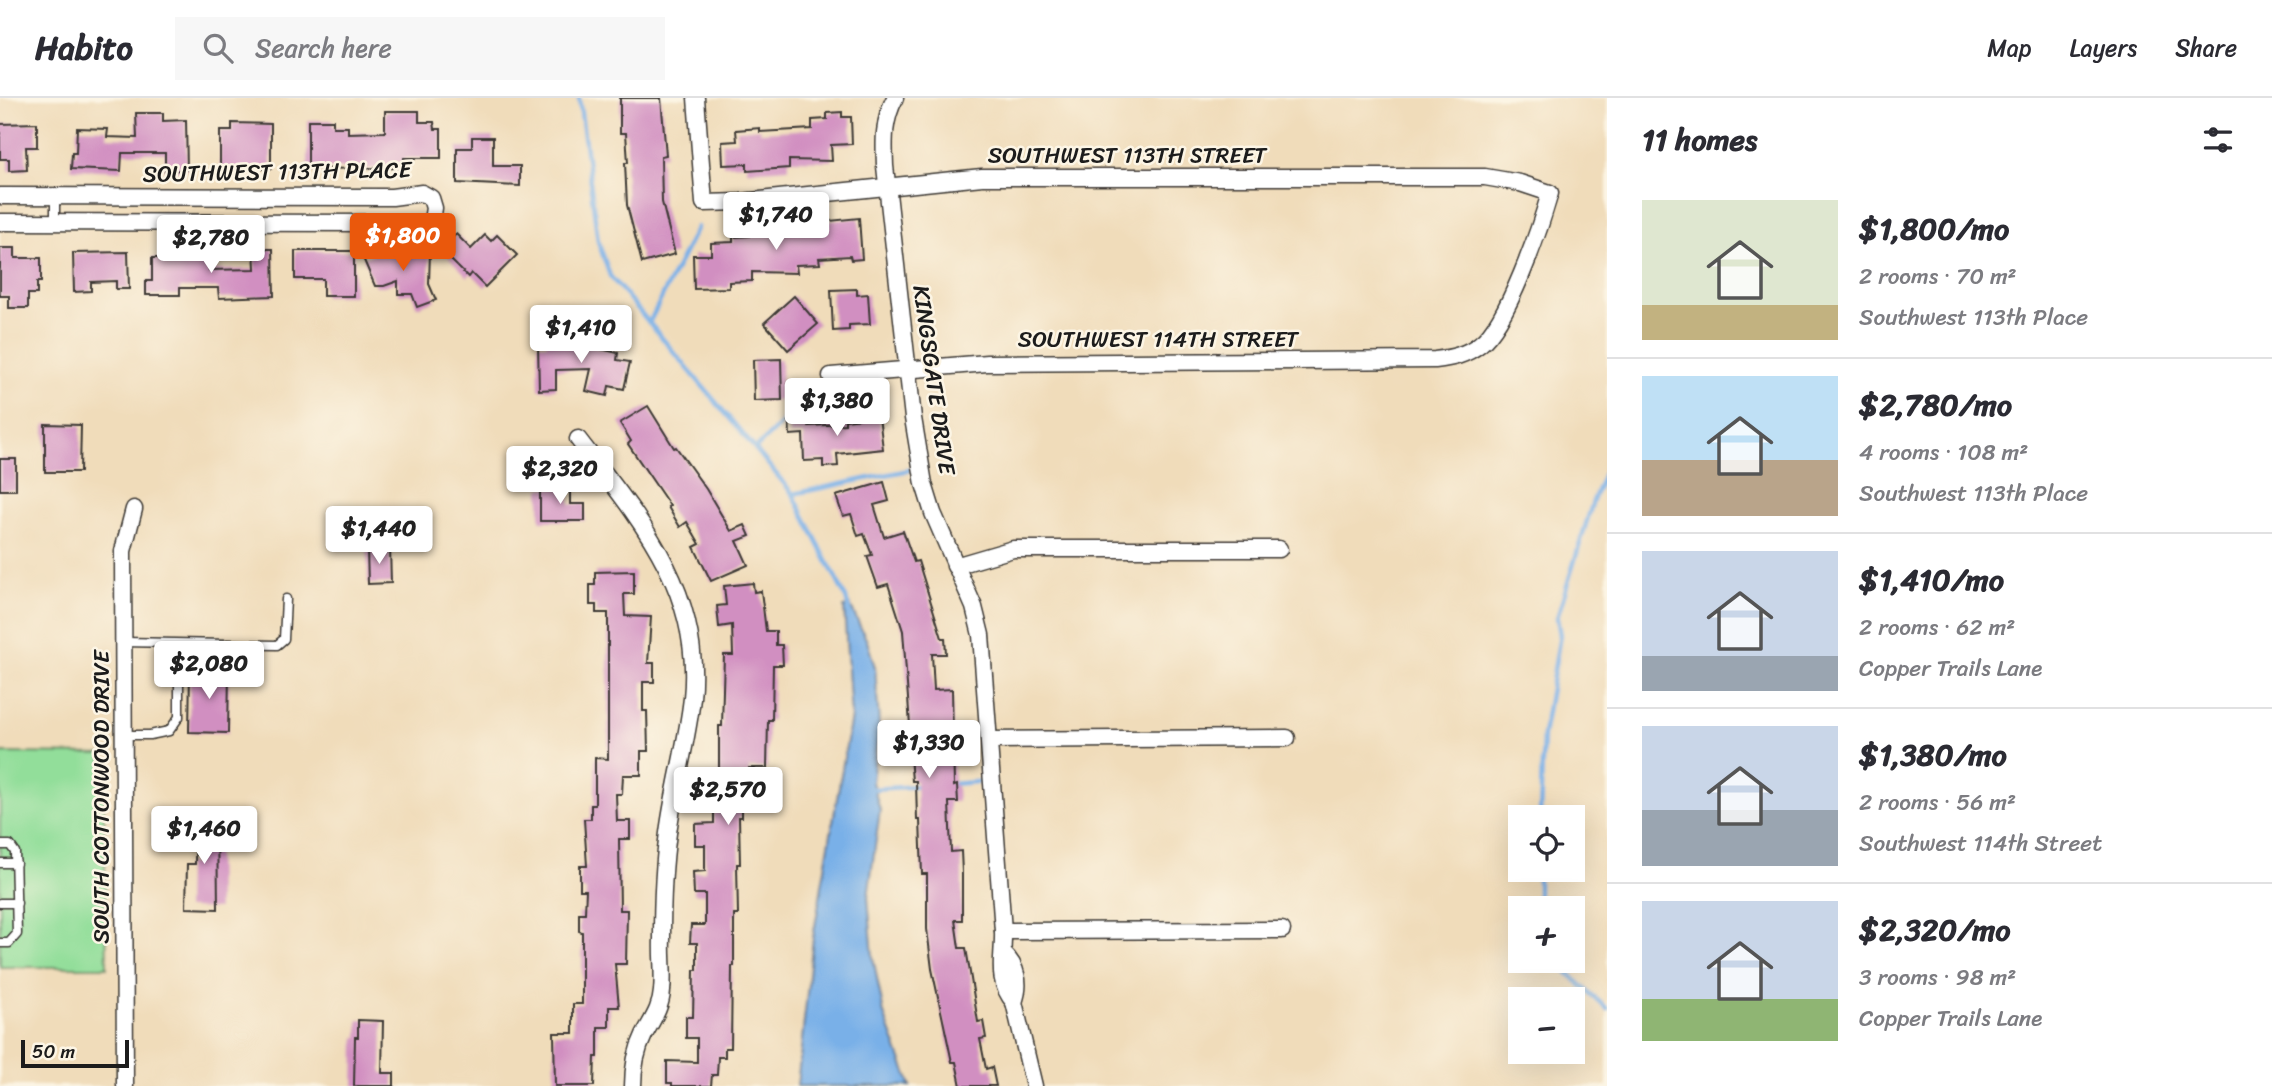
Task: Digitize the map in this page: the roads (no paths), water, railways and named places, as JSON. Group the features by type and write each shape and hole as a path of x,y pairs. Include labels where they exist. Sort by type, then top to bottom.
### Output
{"street":[{"name":"SOUTHWEST 113TH STREET","path":"696,98 704,202 741,202 982,177 1466,176 1495,178 1549,193 1541,222 1504,313 1482,344"},
{"name":"KINGSGATE DRIVE","path":"895,98 887,115 884,132 887,186 924,484 955,566 974,607 981,635 1003,953 1013,963 1018,990 1014,1002 1034,1086"},
{"name":"SOUTHWEST 113TH PLACE","path":"0,196 392,197 422,193 431,198 434,208 432,220 422,226 388,223 0,222"},
{"name":"SOUTHWEST 114TH STREET","path":"831,376 1022,362 1435,360 1460,356 1482,344"},
{"path":"578,439 643,525 662,555 684,606 691,641 691,704 673,795 664,869 662,992 656,1015 639,1048 633,1086"},
{"name":"SOUTH COTTONWOOD DRIVE","path":"125,1086 122,551 134,509"},
{"path":"955,566 1013,549 1279,549"},
{"path":"989,740 1287,738"},
{"path":"1003,930 1282,930"}],"lane":[{"path":"55,196 55,222"},
{"path":"124,642 278,645 284,639 286,598"},
{"path":"124,735 150,735 169,731 179,717 179,644"},
{"path":"0,845 10,845 15,852 18,934 9,943 0,943"},
{"path":"0,863 16,863"},
{"path":"0,903 17,903"}],"water":[{"path":"850,605 867,641 875,667 879,723 872,782 880,810 868,897 873,957 884,1014 911,1086 797,1086 813,938 851,717 844,607"}],"waterway":[{"path":"579,98 598,241 610,276 793,494 846,598 849,609"},
{"path":"649,323 697,227"},
{"path":"755,449 812,394"},
{"path":"1540,805 1543,735 1560,635 1557,618 1593,501 1607,466"},
{"path":"793,494 909,470"},
{"path":"951,784 988,781"},
{"path":"871,789 921,786"},
{"path":"1538,882 1538,896"},
{"path":"1568,973 1607,1009"}]}
